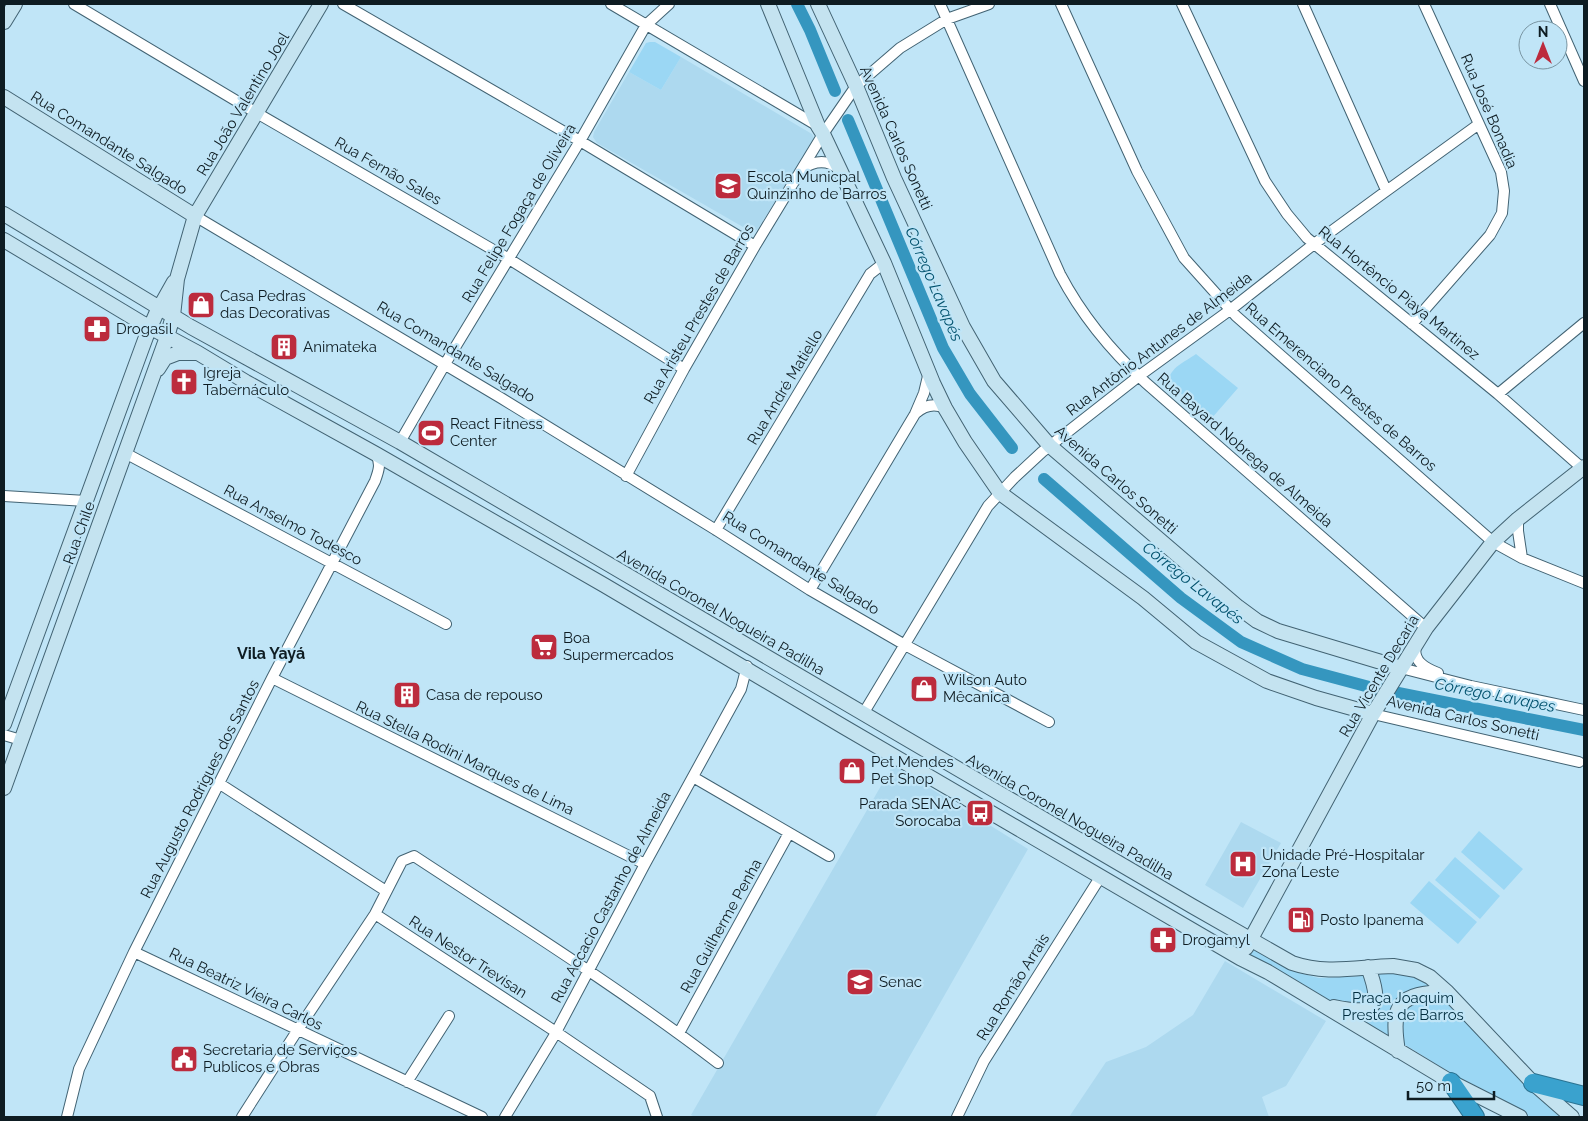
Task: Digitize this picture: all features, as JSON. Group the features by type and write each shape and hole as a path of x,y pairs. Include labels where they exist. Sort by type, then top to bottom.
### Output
{"highway":[{"path":"1451,1082 1475,1117"},
{"path":"1533,1083 1584,1096"}],"main road":[{"path":"4,22 15,4"},
{"name":"Rua João Valentino Joel","path":"173,316 177,279 195,216 321,4"},
{"name":"Avenida Carlos Sonetti","path":"768,4 821,130 884,263 945,408 965,442 1000,492 1142,598 1196,642 1267,681 1340,705 1376,709"},
{"name":"Avenida Carlos Sonetti","path":"818,4 856,86 894,178 963,327 994,381 1046,449 1238,607 1257,620 1278,632 1397,673"},
{"name":"Rua Comandante Salgado","path":"4,97 195,216"},
{"name":"Avenida Coronel Nogueira Padilha","path":"4,214 159,308 400,442 1292,963 1309,969 1324,970 1393,966 1416,970 1430,978 1446,992 1533,1083 1572,1117"},
{"path":"4,240 149,328 198,353 246,382 376,454 752,671 844,727 1324,1005 1451,1082 1520,1117"},
{"name":"Rua João Valentino Joel","path":"159,308 177,279"},
{"path":"149,328 159,308"},
{"path":"167,337 173,316"},
{"name":"Rua Chile","path":"4,724 149,328"},
{"name":"Rua Chile","path":"4,788 167,337"},
{"path":"150,382 165,358 178,354 198,353"},
{"name":"Rua Vicente Decaria","path":"1250,940 1376,709 1426,628 1493,542 1518,519 1583,468"},
{"path":"752,671 766,664 761,654"},
{"name":"Avenida Carlos Sonetti","path":"1340,705 1355,718 1358,725 1359,740"},
{"path":"1240,958 1250,940"},
{"path":"1324,1005 1354,1012 1370,1008 1374,1004 1376,992 1368,967"},
{"path":"1398,1051 1394,1021 1400,1005 1416,994 1446,992"}],"street":[{"name":"Rua Fernão Sales","path":"74,4 509,259 684,369"},
{"path":"343,4 580,141 756,246"},
{"path":"611,4 821,130"},
{"name":"Rua Felipe Fogaça de Oliveira","path":"400,442 580,141 646,25 669,4"},
{"name":"Rua Bayard Nobrega de Almeida","path":"940,4 1052,256 1074,300 1102,339 1139,376 1426,628"},
{"name":"Rua Aristeu Prestes de Barros","path":"626,476 684,369 801,170 821,130 856,86 900,48 947,19 989,4"},
{"name":"Rua Emerenciano Prestes de Barros","path":"1061,4 1137,171 1159,214 1184,258 1230,310 1493,542 1522,558 1584,583"},
{"name":"Rua Hortêncio Piaya Martinez","path":"1182,4 1265,181 1287,214 1314,244 1498,394 1583,468"},
{"path":"1303,4 1386,190"},
{"name":"Rua José Bonadia","path":"1412,324 1490,236 1502,213 1504,191 1501,172 1424,4"},
{"path":"1550,4 1584,81"},
{"name":"Rua Antônio Antunes de Almeida","path":"863,714 988,506 1015,477 1046,449 1139,376 1230,310 1386,190 1479,124"},
{"path":"801,170 810,164 820,162 830,163 841,171"},
{"name":"Rua Comandante Salgado","path":"195,216 445,364 716,530 810,590 904,645 1048,722"},
{"name":"Rua André Matiello","path":"716,530 870,274 884,263"},
{"path":"1498,394 1584,323"},
{"path":"810,590 915,414 924,393 929,372"},
{"path":"915,414 922,408 931,405 945,408"},
{"name":"Rua Anselmo Todesco","path":"125,453 446,624"},
{"name":"Rua Augusto Rodrigues dos Santos","path":"67,1117 79,1069 134,952 272,678 375,481 380,467 376,454"},
{"path":"375,481 387,469 401,469"},
{"path":"4,496 86,501"},
{"path":"1518,519 1522,558"},
{"name":"Avenida Carlos Sonetti","path":"1416,643 1415,657 1420,664 1430,670 1472,686"},
{"name":"Rua Accacio Castanho de Almeida","path":"504,1117 556,1032 645,864 752,671"},
{"name":"Avenida Carlos Sonetti","path":"1397,673 1472,686 1584,710"},
{"name":"Rua Stella Rodini Marques de Lima","path":"272,678 645,864"},
{"name":"Avenida Carlos Sonetti","path":"1376,709 1579,762"},
{"path":"4,735 20,740"},
{"path":"693,777 829,856"},
{"path":"220,784 386,891"},
{"name":"Rua Guilherme Penha","path":"679,1033 789,833"},
{"path":"242,1117 297,1030 375,914 402,861 414,856 679,1033 718,1063"},
{"name":"Rua Romão Arrais","path":"957,1117 984,1061 1101,876"},
{"name":"Rua Nestor Trevisan","path":"375,914 650,1096 657,1117"},
{"name":"Rua Beatriz Vieira Carlos","path":"134,952 482,1117"},
{"path":"407,1082 449,1016"}],"shaded area":[{"name":"Escola Municpal Quinzinho de Barros","path":"681,57 812,134 814,138 814,141 754,232 597,143 593,137 594,132 629,72 661,90"},
{"name":"Senac","path":"893,765 1028,849 875,1117 695,1117 691,1115"},
{"name":"Unidade Pré-Hospitalar Zona Leste","path":"1241,822 1281,843 1243,908 1205,885"},
{"path":"1225,961 1326,1021 1286,1086 1262,1097 1269,1117 1069,1117 1106,1062 1146,1047 1193,1015"}],"green space":[{"path":"655,42 681,57 661,90 629,72 646,43"},
{"path":"1196,354 1238,388 1211,419 1169,383 1169,378 1174,369"},
{"path":"1479,831 1523,869 1504,890 1461,852"},
{"path":"1455,857 1500,896 1480,919 1435,880"},
{"path":"1429,881 1477,922 1458,944 1410,903"},
{"name":"Praça Joaquim Prestes de Barros","path":"1251,948 1299,973 1319,978 1361,976 1384,972 1406,972 1420,978 1487,1041 1531,1090 1560,1117 1531,1117 1478,1090 1412,1049 1248,954"}],"waterway":[{"name":"Córrego Lavapés","path":"797,4 810,30 835,91"},
{"name":"Córrego Lavapés","path":"848,120 943,348 970,394 1012,448"},
{"name":"Córrego Lavapés","path":"1044,479 1181,598 1241,642 1302,669 1373,688 1584,730"}],"place":[{"name":"Escola Municpal Quinzinho de Barros","path":"728,186"},
{"name":"Casa Pedras das Decorativas","path":"201,305"},
{"name":"Drogasil","path":"97,329"},
{"name":"Animateka","path":"284,347"},
{"name":"Igreja Tabernáculo","path":"184,382"},
{"name":"React Fitness Center","path":"431,433"},
{"name":"Boa Supermercados","path":"544,647"},
{"name":"Wilson Auto Mêcanica","path":"924,689"},
{"name":"Casa de repouso","path":"407,695"},
{"name":"Pet Mendes Pet Shop","path":"852,771"},
{"name":"Parada SENAC Sorocaba","path":"980,813"},
{"name":"Unidade Pré-Hospitalar Zona Leste","path":"1243,864"},
{"name":"Posto Ipanema","path":"1301,920"},
{"name":"Drogamyl","path":"1163,940"},
{"name":"Senac","path":"860,982"},
{"name":"Secretaria de Serviços Publicos e Obras","path":"184,1059"}],"district":[{"name":"Vila Yayá","path":"271,653"}],"water label":[{"name":"Córrego Lavapes","path":"1495,695"}]}
